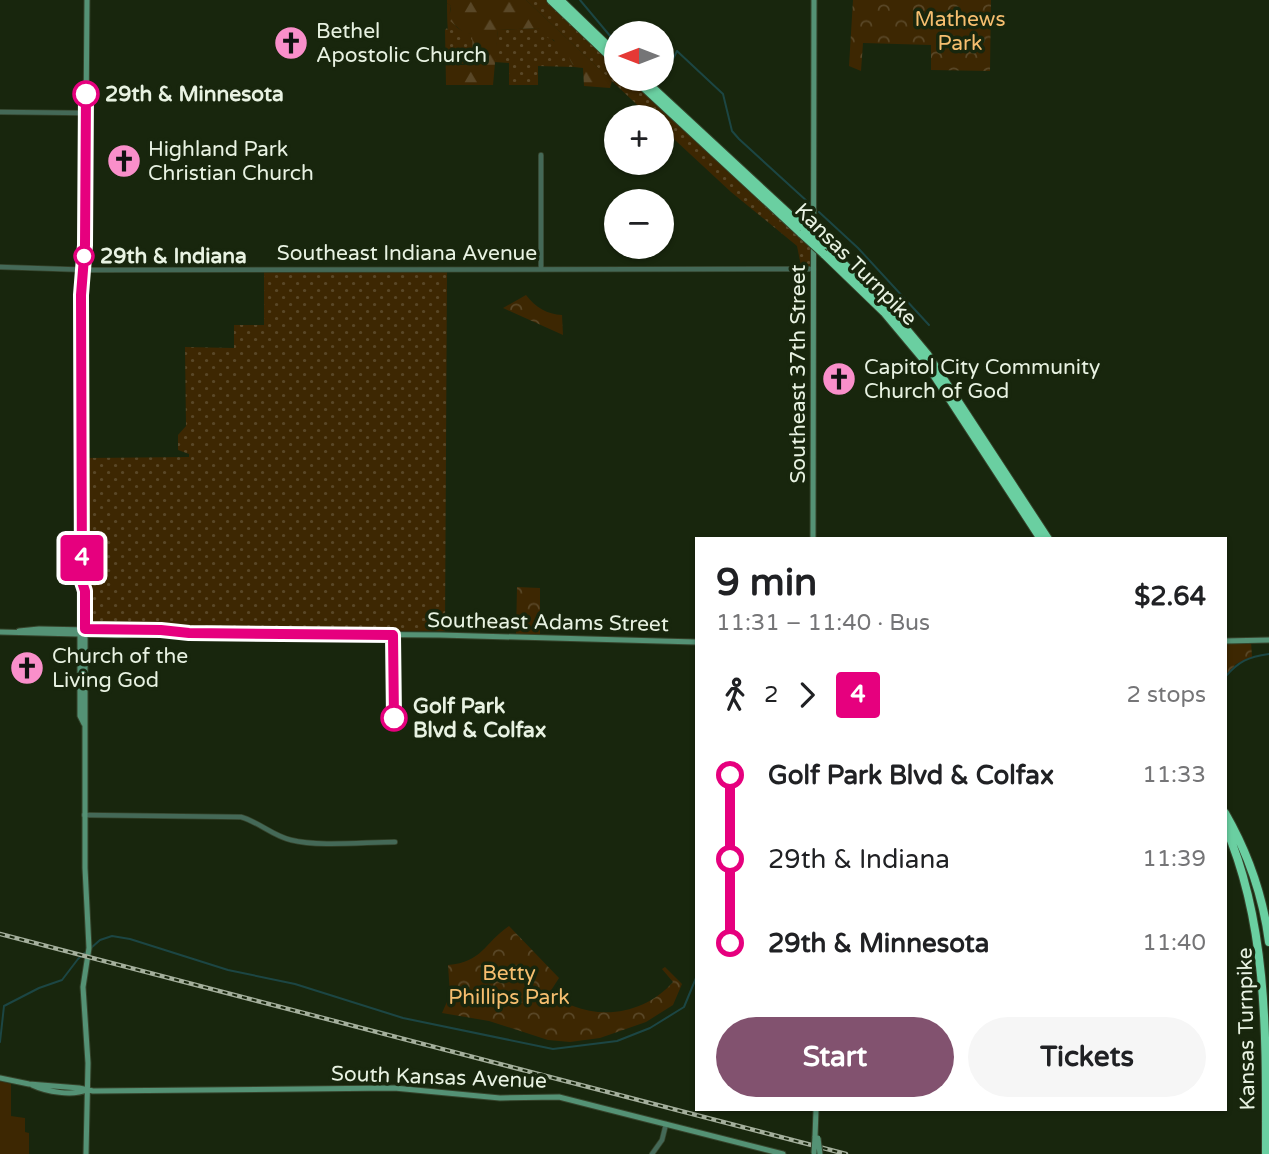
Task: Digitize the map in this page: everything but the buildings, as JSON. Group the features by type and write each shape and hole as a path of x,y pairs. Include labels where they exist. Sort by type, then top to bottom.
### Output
{"highway":[{"path":"551,0 604,51"},
{"path":"560,0 604,42"},
{"name":"Kansas Turnpike","path":"648,91 880,299 927,354 1047,537"},
{"name":"Kansas Turnpike","path":"656,91 803,231"},
{"name":"Kansas Turnpike","path":"824,250 884,312 925,361 1040,537"},
{"name":"Kansas Turnpike","path":"1227,817 1255,879 1269,942"},
{"name":"Kansas Turnpike","path":"1227,831 1250,883 1262,937 1265,975 1266,1154"}],"main road":[{"path":"86,1154 87,1090 83,987 88,940 83,724 80,716 80,588 81,295 87,0"},
{"name":"Southeast 37th Street","path":"813,537 814,0"},
{"name":"Southeast Adams Street","path":"0,632 25,629 695,642"},
{"path":"1227,641 1269,640"},
{"name":"South Kansas Avenue","path":"0,1077 29,1084 79,1087 87,1090 394,1088 500,1098 554,1096 783,1154"},
{"path":"816,1111 816,1154"}],"street":[{"path":"0,112 86,113"},
{"path":"541,155 541,269"},
{"name":"Southeast Indiana Avenue","path":"0,267 814,269"},
{"path":"84,815 241,817 291,840 395,842"},
{"path":"652,1154 662,1140 667,1123"}],"green space":[{"path":"447,0 526,0 604,73 604,88 584,86 583,68 574,67 569,54 558,53 554,40 545,37 538,28 498,30 493,85 446,85 447,28 450,51 456,59 454,65 473,61 472,34 464,33 449,20 451,6"},
{"path":"526,0 547,0 604,54 604,74"},
{"name":"Mathews Park","path":"853,0 991,0 990,71 931,70 931,45 863,43 861,71 849,66"},
{"path":"447,3 451,6 450,16 454,25 473,34 473,61 453,66"},
{"path":"538,28 570,54 574,67 538,66 538,85 509,85 509,63 494,62 498,30"},
{"path":"622,91 644,91 659,105 637,105"},
{"path":"674,119 812,246 811,266 801,266 797,246 731,192 674,139"},
{"path":"264,271 447,271 445,631 196,630 88,626 85,458 189,457 189,454 178,450 178,435 186,426 185,347 234,348 234,325 264,325"},
{"path":"526,295 542,309 562,315 563,335 503,308"},
{"path":"517,587 540,588 540,634 516,634"},
{"path":"1227,641 1251,641 1252,657 1236,664 1227,675"},
{"name":"Betty Phillips Park","path":"509,926 559,978 550,992 573,1006 614,1012 640,1006 663,992 673,982 662,969 665,967 682,984 673,1005 646,1022 600,1038 570,1042 548,1040 489,1021 442,1013 450,995 448,965 476,956"},
{"path":"0,1081 11,1084 11,1116 25,1118 25,1132 29,1133 29,1154 0,1154"}],"waterway":[{"path":"580,0 604,29"},
{"path":"674,57 677,51 723,94 732,131 809,203"},
{"path":"819,212 858,248 929,325"},
{"path":"1227,675 1244,661 1269,654"},
{"path":"91,948 100,940 112,936 130,939 228,970 295,984 403,1018 553,1049 617,1041 650,1028 684,1007 695,980"},
{"path":"0,1042 4,1006 39,988 62,980 87,951"}],"railway":[{"path":"0,934 846,1154"}],"bus line":[{"name":"4","path":"86,94 85,245 81,295 82,582 85,591 85,629 393,635 394,718"}],"place":[{"name":"Bethel Apostolic Church","path":"291,43"},
{"name":"29th & Minnesota","path":"86,94"},
{"name":"Highland Park Christian Church","path":"124,161"},
{"name":"29th & Indiana","path":"84,256"},
{"name":"Capitol City Community Church of God","path":"839,379"},
{"name":"Church of the Living God","path":"27,668"},
{"name":"Golf Park Blvd & Colfax","path":"394,718"}]}
